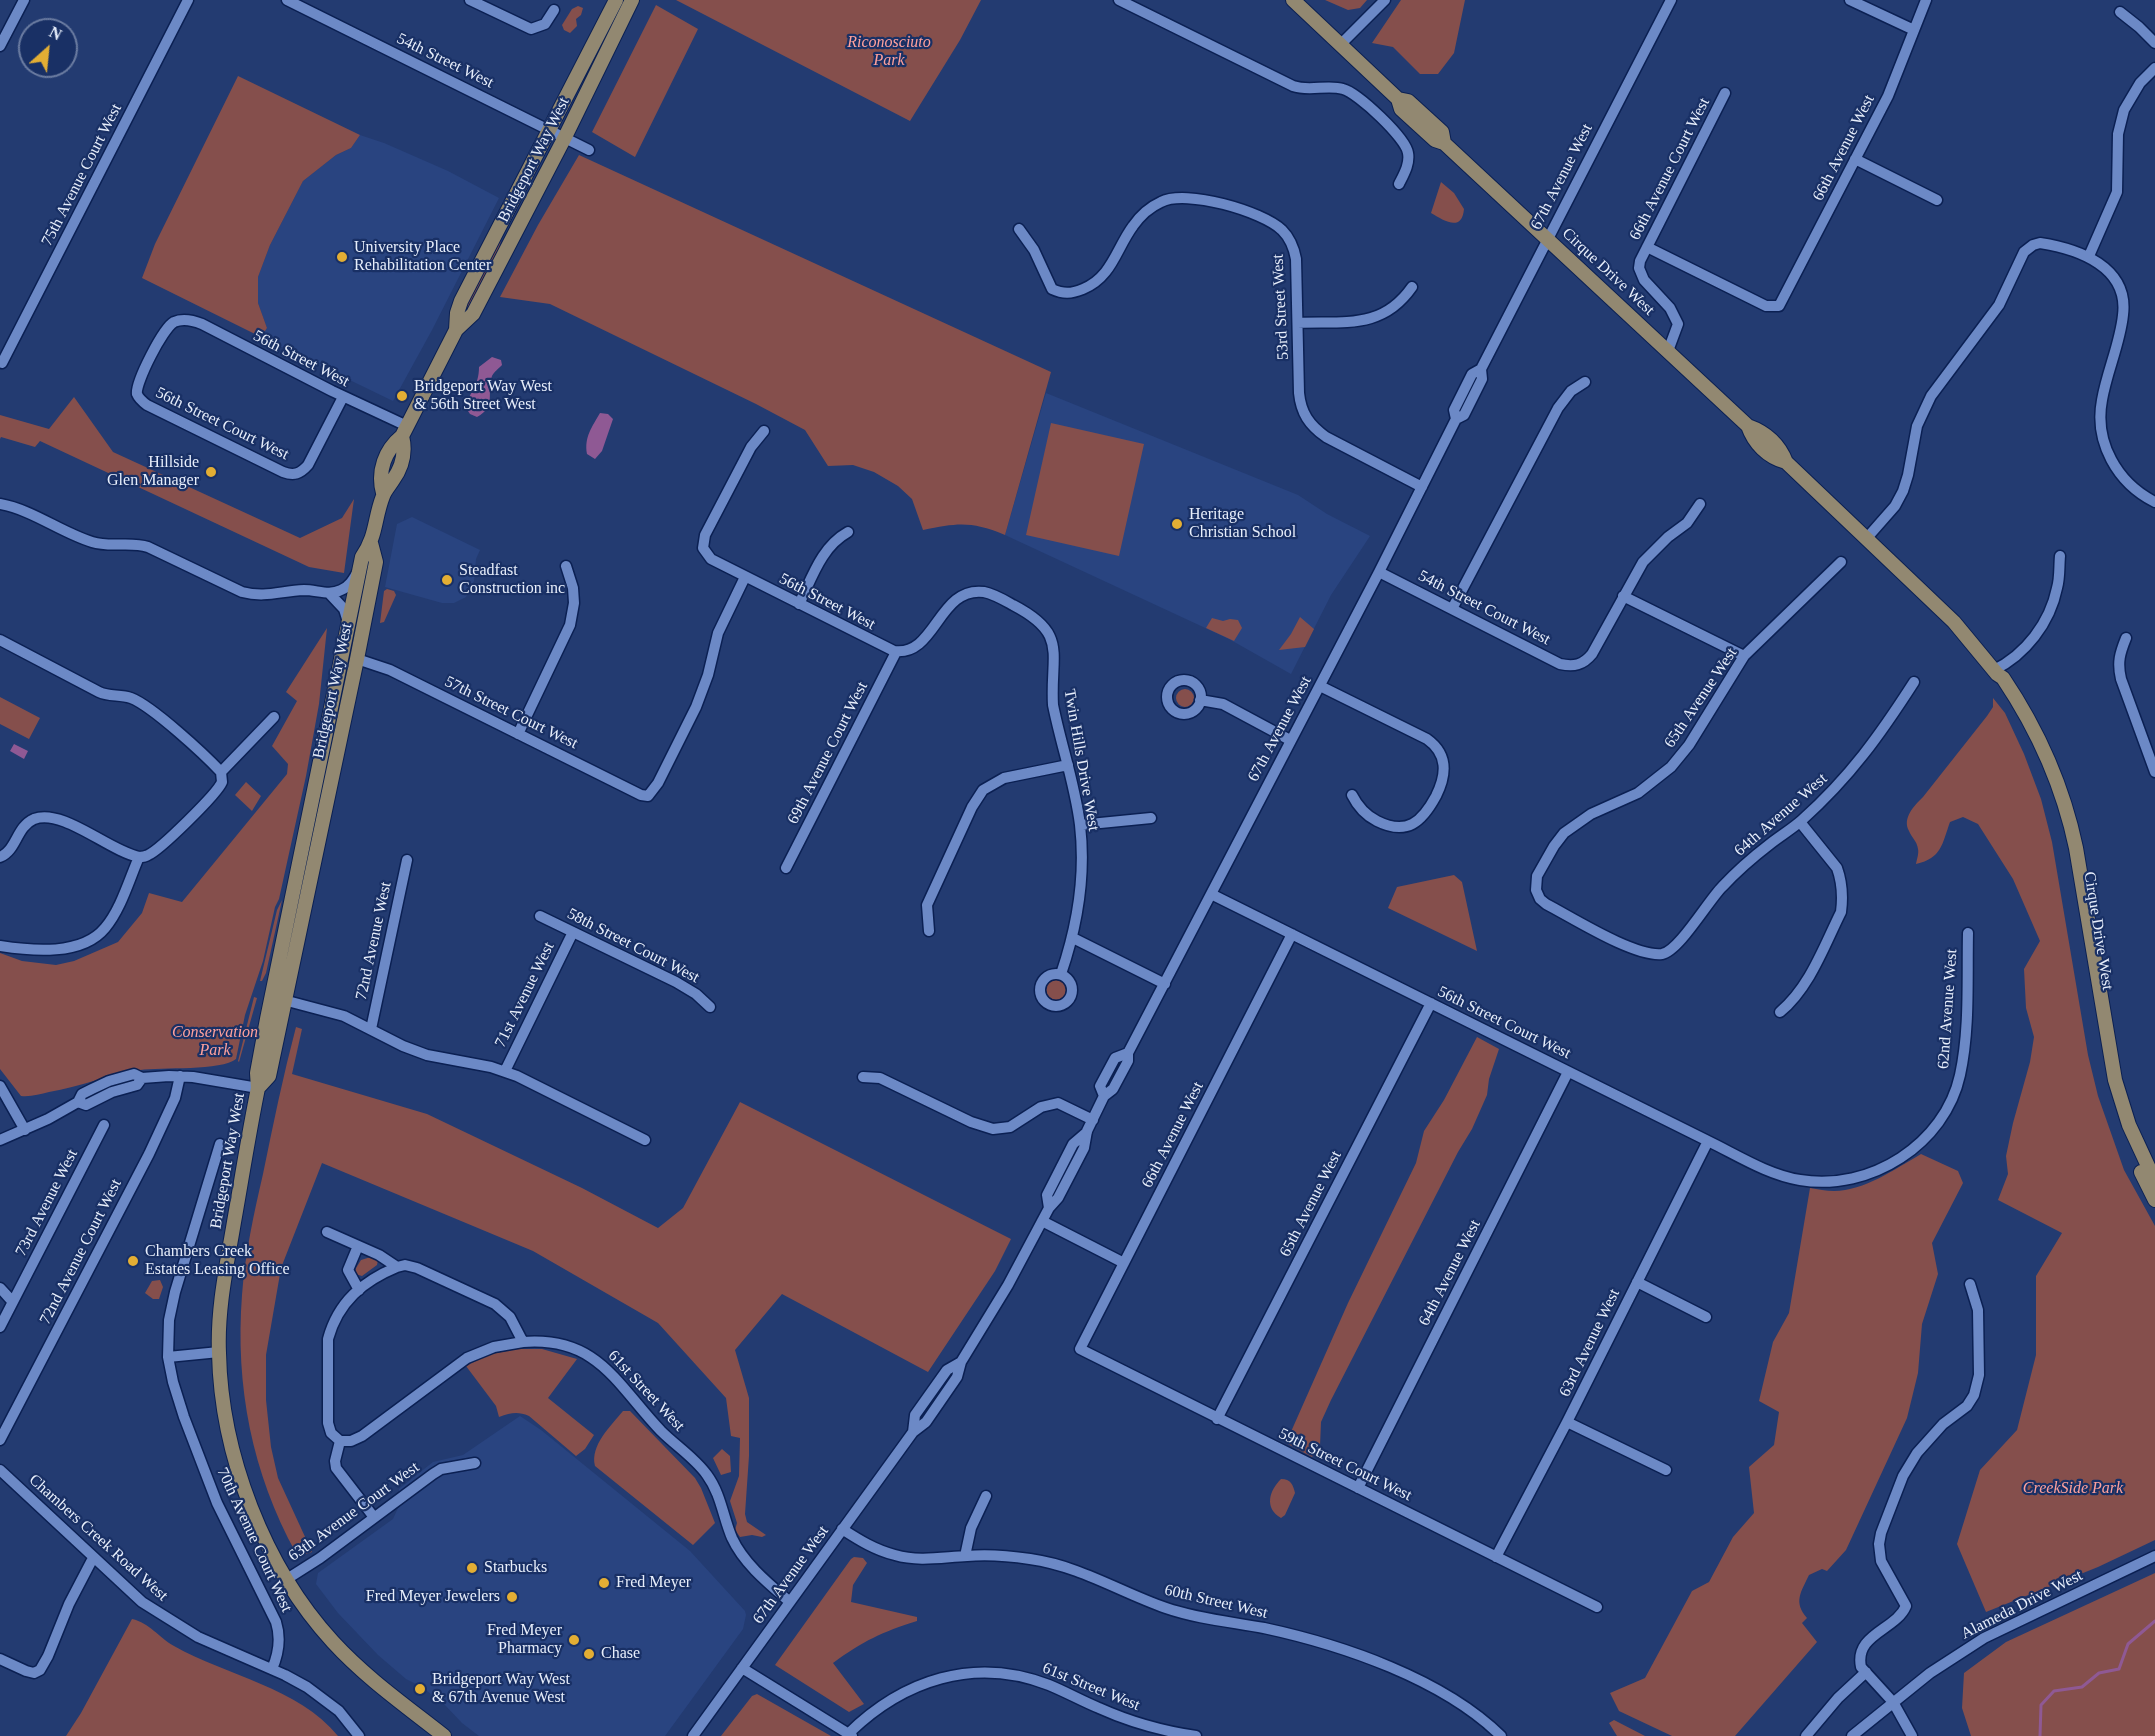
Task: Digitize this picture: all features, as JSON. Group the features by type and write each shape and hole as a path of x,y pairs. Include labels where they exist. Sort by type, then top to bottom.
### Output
{"main road":[{"name":"Bridgeport Way West","path":"456,330 457,313 461,301 616,0"},
{"name":"Bridgeport Way West","path":"444,1736 366,1676 349,1659 316,1622 286,1579 262,1536 248,1500 228,1424 219,1352 225,1279 258,1088 269,1076 278,998 329,714 362,557 371,543 383,493 395,477 402,462 405,451 405,431 456,330 473,314 565,137 632,0"},
{"name":"Cirque Drive West","path":"1293,0 1398,99 1408,101 1442,132 1444,143 1748,426 1761,431 1782,451 1786,462 1953,622 2005,681 2036,733 2054,772 2066,810 2076,848 2115,1080 2129,1125 2155,1181"},
{"name":"Bridgeport Way West","path":"278,998 357,659 376,562 371,543"},
{"path":"329,714 346,672 357,659 348,623"},
{"name":"Cirque Drive West","path":"1995,672 1996,683 2019,719 2038,757 2060,815 2069,853 2108,1086 2131,1151 2155,1200"}],"street":[{"path":"0,46 24,0"},
{"name":"75th Avenue Court West","path":"2,363 188,0"},
{"name":"54th Street West","path":"287,0 588,150"},
{"path":"470,0 531,28 545,24 554,10"},
{"path":"1119,0 1298,87 1339,88 1351,93 1405,145 1408,160 1399,183"},
{"path":"1340,45 1385,0"},
{"name":"67th Avenue West","path":"693,1736 912,1432 926,1422 957,1377 961,1362 1008,1285 1049,1208 1047,1195 1073,1144 1087,1131 1104,1096 1113,1089 1128,1061 1128,1053 1379,572 1456,418 1464,415 1482,379 1481,369 1671,0"},
{"path":"1850,0 1914,30"},
{"name":"66th Avenue West","path":"1647,247 1767,306 1779,306 1888,96 1926,0"},
{"path":"2120,12 2155,43"},
{"path":"2089,256 2117,192 2118,134 2124,110 2140,83 2155,68"},
{"name":"66th Avenue Court West","path":"1668,351 1678,324 1670,308 1640,274 1640,261 1725,93"},
{"path":"1855,159 1937,200"},
{"name":"53rd Street West","path":"1019,229 1034,250 1052,289 1063,293 1070,293 1091,285 1099,279 1110,267 1133,226 1150,208 1161,202 1184,198 1237,208 1254,213 1281,230 1293,247 1297,271 1302,410 1311,425 1336,443 1422,487"},
{"path":"1866,539 1895,506 1903,491 1915,434 1923,410 1931,396 1999,305 2024,252 2040,243 2089,256 2105,267 2117,282 2124,304 2122,323 2100,415 2105,447 2125,480 2155,502"},
{"path":"1298,323 1351,321 1381,316 1396,307 1412,287"},
{"name":"56th Street West","path":"138,397 139,381 163,333 169,325 182,320 202,324 405,431"},
{"path":"1452,609 1558,408 1571,391 1585,382"},
{"name":"56th Street Court West","path":"138,397 152,407 283,472 295,474 302,471 309,462 343,397"},
{"name":"56th Street West","path":"764,431 751,447 706,531 702,543 704,550 711,559 896,652"},
{"path":"0,504 21,508 96,543 128,543 148,547 242,592 262,596 307,590 329,593 340,591 348,586 359,570"},
{"path":"1700,504 1688,524 1668,537 1651,553 1636,572 1623,596 1744,656"},
{"path":"799,604 828,548 848,532"},
{"path":"1995,672 2030,644 2036,635 2055,598 2060,555"},
{"name":"65th Avenue West","path":"1655,954 1634,950 1546,904 1540,899 1536,890 1537,876 1564,833 1592,814 1638,794 1661,777 1681,757 1744,656 1841,562"},
{"path":"518,734 570,626 573,588 566,566"},
{"name":"54th Street Court West","path":"1379,572 1560,664 1576,666 1592,654 1623,596"},
{"name":"57th Street Court West","path":"357,659 390,670 641,795 650,795 682,735 706,680 718,633 745,577"},
{"path":"329,593 344,609 348,623"},
{"name":"Twin Hills Drive West","path":"896,652 908,651 916,646 951,604 967,594 988,593 1033,616 1046,628 1053,643 1055,655 1053,705 1080,825 1081,879 1073,938 1061,974"},
{"path":"2126,638 2118,664 2121,679 2155,772"},
{"path":"0,640 99,692 137,701 221,772 222,782 214,794 153,852 139,857 125,853 57,819 45,817 33,820 24,826 7,854 0,857"},
{"name":"69th Avenue Court West","path":"786,868 896,652"},
{"name":"64th Avenue West","path":"1655,954 1667,952 1675,946 1723,885 1769,845 1800,822 1834,789 1869,750 1914,682"},
{"path":"1320,686 1426,739 1438,749 1442,757 1445,774 1442,783 1425,815 1411,825 1393,827 1369,817 1356,804 1352,795"},
{"path":"1200,700 1223,704 1290,740"},
{"path":"221,772 274,717"},
{"path":"929,931 927,904 972,807 983,790 1004,778 1068,765"},
{"path":"1080,825 1151,819"},
{"path":"1780,1012 1792,1002 1803,987 1841,912 1842,903 1837,868 1800,822"},
{"path":"0,946 61,948 77,946 92,939 104,930 112,917 139,857"},
{"name":"72nd Avenue West","path":"370,1029 407,860"},
{"name":"56th Street Court West","path":"1211,894 1783,1176"},
{"name":"58th Street Court West","path":"540,916 676,982 696,994 710,1007"},
{"name":"71st Avenue West","path":"505,1071 573,932"},
{"name":"62nd Avenue West","path":"1783,1176 1817,1182 1837,1182 1856,1178 1875,1172 1901,1158 1927,1137 1952,1101 1960,1074 1965,1041 1968,933"},
{"name":"66th Avenue West","path":"1080,1349 1292,934"},
{"path":"1073,938 1165,984"},
{"path":"278,998 325,1010 427,1055 505,1071 544,1088 645,1140"},
{"name":"65th Avenue West","path":"1217,1419 1431,1003"},
{"name":"64th Avenue West","path":"1358,1488 1568,1072"},
{"path":"0,1140 25,1130 78,1102 86,1105 112,1092 137,1085 142,1078 180,1076 258,1088"},
{"name":"72nd Avenue Court West","path":"0,1440 149,1154 175,1098 180,1076"},
{"path":"863,1077 880,1078 971,1122 993,1130 1010,1127 1041,1107 1058,1103 1093,1120"},
{"path":"0,1086 25,1130"},
{"name":"73rd Avenue West","path":"0,1326 104,1125"},
{"name":"63rd Avenue West","path":"1496,1557 1567,1422 1708,1141"},
{"name":"70th Avenue Court West","path":"220,1144 171,1306 168,1357 184,1418 217,1503 278,1628 277,1658 272,1669"},
{"path":"1042,1221 1124,1263"},
{"path":"327,1232 379,1255 398,1267"},
{"path":"358,1246 348,1270 359,1290"},
{"path":"405,1265 417,1268 495,1304 510,1317 523,1342 494,1347 467,1358 356,1440 340,1441 331,1432 328,1423 328,1340 338,1312 359,1290 381,1274 398,1267 405,1265"},
{"path":"1637,1282 1706,1317"},
{"path":"1912,1736 1893,1702 1861,1667 1859,1660 1863,1646 1903,1612 1906,1606 1881,1561 1879,1544 1903,1476 1917,1453 1943,1424 1967,1406 1976,1387 1979,1375 1978,1310 1970,1284"},
{"path":"0,1288 12,1301"},
{"name":"61st Street West","path":"523,1342 551,1342 573,1348 599,1362 614,1375 658,1428 707,1476 719,1499 732,1538 743,1556 790,1602"},
{"name":"59th Street Court West","path":"1080,1349 1598,1607"},
{"path":"168,1357 219,1352"},
{"path":"1567,1422 1666,1470"},
{"path":"340,1441 336,1454 336,1468 374,1516"},
{"name":"63th Avenue Court West","path":"286,1579 320,1558 374,1516 441,1469 475,1464"},
{"name":"Chambers Creek Road West","path":"0,1470 142,1602 170,1621 209,1642 296,1680 323,1697 347,1719 359,1736"},
{"path":"966,1556 971,1528 986,1496"},
{"name":"60th Street West","path":"842,1529 866,1544 896,1556 929,1559 1005,1556 1057,1564 1089,1575 1168,1609 1263,1628 1335,1647 1402,1673 1441,1692 1472,1710 1501,1736"},
{"name":"Alameda Drive West","path":"1852,1736 1939,1667 1984,1638 2155,1556"},
{"path":"0,1659 26,1671 34,1673 40,1670 46,1662 64,1614 93,1558"},
{"path":"742,1668 850,1735"},
{"path":"1806,1736 1838,1698 1866,1672"},
{"name":"61st Street West","path":"850,1735 882,1704 913,1687 954,1675 992,1673 1028,1678 1049,1685 1119,1717 1196,1736"}],"shaded area":[{"path":"360,135 448,171 499,198 393,401 261,337 267,328 258,303 258,277 270,245 303,181 336,155 351,148"},
{"path":"492,357 501,360 502,365 492,376 490,382 489,404 477,417 470,414 466,408 467,402 477,379 479,367"},
{"name":"Heritage Christian School","path":"1046,393 1298,495 1327,514 1370,536 1331,595 1291,674 1229,639 1005,535"},
{"path":"600,413 608,414 613,419 602,451 595,459 587,454 587,442 589,432"},
{"path":"412,517 480,550 476,559 474,581 466,597 454,603 442,603 385,587 397,524"},
{"path":"14,744 28,751 24,759 10,751"},
{"path":"520,1416 541,1430 690,1551 745,1611 743,1629 665,1736 479,1736 462,1723 445,1705 422,1687 406,1679 378,1655 338,1613 316,1584 318,1573 393,1519 398,1508 399,1489 433,1462 463,1455"}],"green space":[{"name":"Riconosciuto Park","path":"676,0 981,0 960,40 910,121"},
{"path":"1325,0 1367,0 1360,8 1348,10"},
{"path":"1401,0 1465,0 1454,53 1438,74 1420,74 1393,47 1372,43"},
{"path":"656,5 698,29 635,157 592,132"},
{"path":"578,6 583,8 581,15 576,19 577,26 570,33 564,30 562,25 572,9"},
{"path":"238,76 360,135 351,148 336,155 303,181 270,245 258,277 258,303 267,328 261,337 142,278 155,244"},
{"path":"579,155 1051,372 1005,535 973,525 923,530 912,499 898,486 874,472 853,465 828,466 805,430 550,304 500,297"},
{"path":"1441,182 1454,193 1464,209 1460,221 1456,223 1446,221 1431,213"},
{"path":"503,232 498,252 465,313 464,311"},
{"path":"74,397 113,452 300,538 342,518 354,499 344,573 309,567 40,441 35,447 1,437 0,439 0,415 49,429"},
{"path":"1051,423 1144,444 1119,556 1026,535"},
{"path":"387,589 394,591 396,595 384,622 380,623 384,591"},
{"path":"1300,617 1314,629 1305,647 1279,650 1291,634"},
{"path":"1212,618 1223,621 1238,620 1242,628 1234,641 1206,628"},
{"name":"Conservation Park","path":"327,628 319,704 306,776 279,899 275,907 263,961 245,1015 236,1059 229,1063 205,1067 128,1072 61,1090 21,1096 0,1069 0,953 22,961 56,965 74,961 118,942 142,913 149,893 182,902 287,774 288,764 272,746 297,701 286,692"},
{"path":"1181,689 1189,689 1194,694 1192,705 1181,707 1176,702 1176,694"},
{"path":"0,697 40,718 29,739 0,724"},
{"name":"CreekSide Park","path":"1993,698 2005,713 2041,799 2052,842 2088,1055 2098,1096 2124,1170 2155,1226 2155,1540 2098,1567 1986,1612 1957,1544 1980,1470 2017,1430 2036,1355 2036,1276 2062,1233 1998,1200 2008,1174 2006,1156 2030,1062 2034,1037 2026,1008 2024,969 2040,941 2013,879 1978,824 1963,817 1950,822 1943,843 1936,854 1916,864 1917,846 1907,826 1907,821 1913,808 1987,716 1993,707"},
{"path":"342,699 294,927 294,913 335,713"},
{"path":"246,782 261,796 252,811 235,795"},
{"path":"1454,875 1462,882 1477,951 1388,908 1397,887"},
{"path":"282,900 266,973 260,981 277,910"},
{"path":"1057,978 1067,985 1068,989 1061,999 1057,1000 1047,993 1046,989 1053,979"},
{"path":"254,997 257,998 239,1062 238,1061"},
{"path":"296,1027 302,1029 292,1074 427,1114 582,1188 658,1228 683,1208 740,1102 1011,1239 995,1271 928,1372 782,1294 735,1350 749,1398 749,1456 745,1514 747,1522 766,1535 740,1537 735,1530 737,1523 730,1501 739,1476 740,1438 731,1436 726,1398 658,1323 533,1251 322,1163 281,1268 266,1355 266,1400 271,1447 278,1478 312,1552 300,1556 296,1553 281,1523 258,1460 244,1396 241,1362 243,1280 250,1234"},
{"path":"1477,1037 1499,1049 1489,1079 1487,1095 1472,1129 1458,1152 1331,1400 1321,1422 1320,1446 1312,1457 1286,1443 1348,1303 1416,1163 1424,1131 1444,1100"},
{"path":"1921,1154 1958,1171 1963,1183 1932,1243 1938,1274 1922,1324 1918,1373 1907,1418 1846,1550 1827,1571 1822,1569 1809,1575 1801,1592 1800,1607 1807,1618 1802,1623 1817,1642 1735,1736 1672,1736 1619,1711 1610,1693 1645,1678 1692,1591 1709,1582 1733,1537 1754,1513 1749,1467 1774,1445 1779,1412 1759,1401 1773,1342 1789,1313 1810,1188 1834,1191 1857,1187 1879,1178"},
{"path":"374,1256 378,1260 377,1265 362,1276 355,1274 361,1260"},
{"path":"160,1280 163,1287 159,1299 153,1299 145,1293 152,1281"},
{"path":"516,1349 542,1349 577,1359 548,1398 594,1435 585,1449 576,1456 529,1416 514,1413 499,1417 496,1406 466,1366 487,1355"},
{"path":"623,1411 630,1411 695,1478 701,1488 715,1523 693,1545 595,1466 594,1458 598,1443"},
{"path":"722,1449 730,1456 731,1472 721,1475 713,1458"},
{"path":"1281,1479 1291,1483 1295,1493 1285,1515 1281,1518 1272,1509 1270,1499"},
{"path":"854,1557 863,1558 867,1563 853,1585 851,1602 917,1617 917,1621 873,1638 833,1663 864,1704 849,1712 775,1665"},
{"path":"2155,1573 2155,1736 1971,1736 1962,1708 1964,1673 2006,1642"},
{"path":"132,1619 149,1627 174,1646 303,1705 322,1719 338,1736 66,1736"},
{"path":"757,1694 831,1736 721,1736 752,1696"},
{"path":"1614,1720 1645,1736 1617,1736 1609,1723"}],"waterway":[{"path":"2040,1736 2041,1705 2054,1691 2082,1687 2099,1673 2119,1669 2128,1644 2155,1621"}],"place":[{"name":"University Place Rehabilitation Center","path":"342,257"},
{"name":"Bridgeport Way West & 56th Street West","path":"402,396"},
{"name":"Hillside Glen Manager","path":"211,472"},
{"name":"Heritage Christian School","path":"1177,524"},
{"name":"Steadfast Construction inc","path":"447,580"},
{"name":"Chambers Creek Estates Leasing Office","path":"133,1261"},
{"name":"Starbucks","path":"472,1568"},
{"name":"Fred Meyer","path":"604,1583"},
{"name":"Fred Meyer Jewelers","path":"512,1597"},
{"name":"Fred Meyer Pharmacy","path":"574,1640"},
{"name":"Chase","path":"589,1654"},
{"name":"Bridgeport Way West & 67th Avenue West","path":"420,1689"}]}
